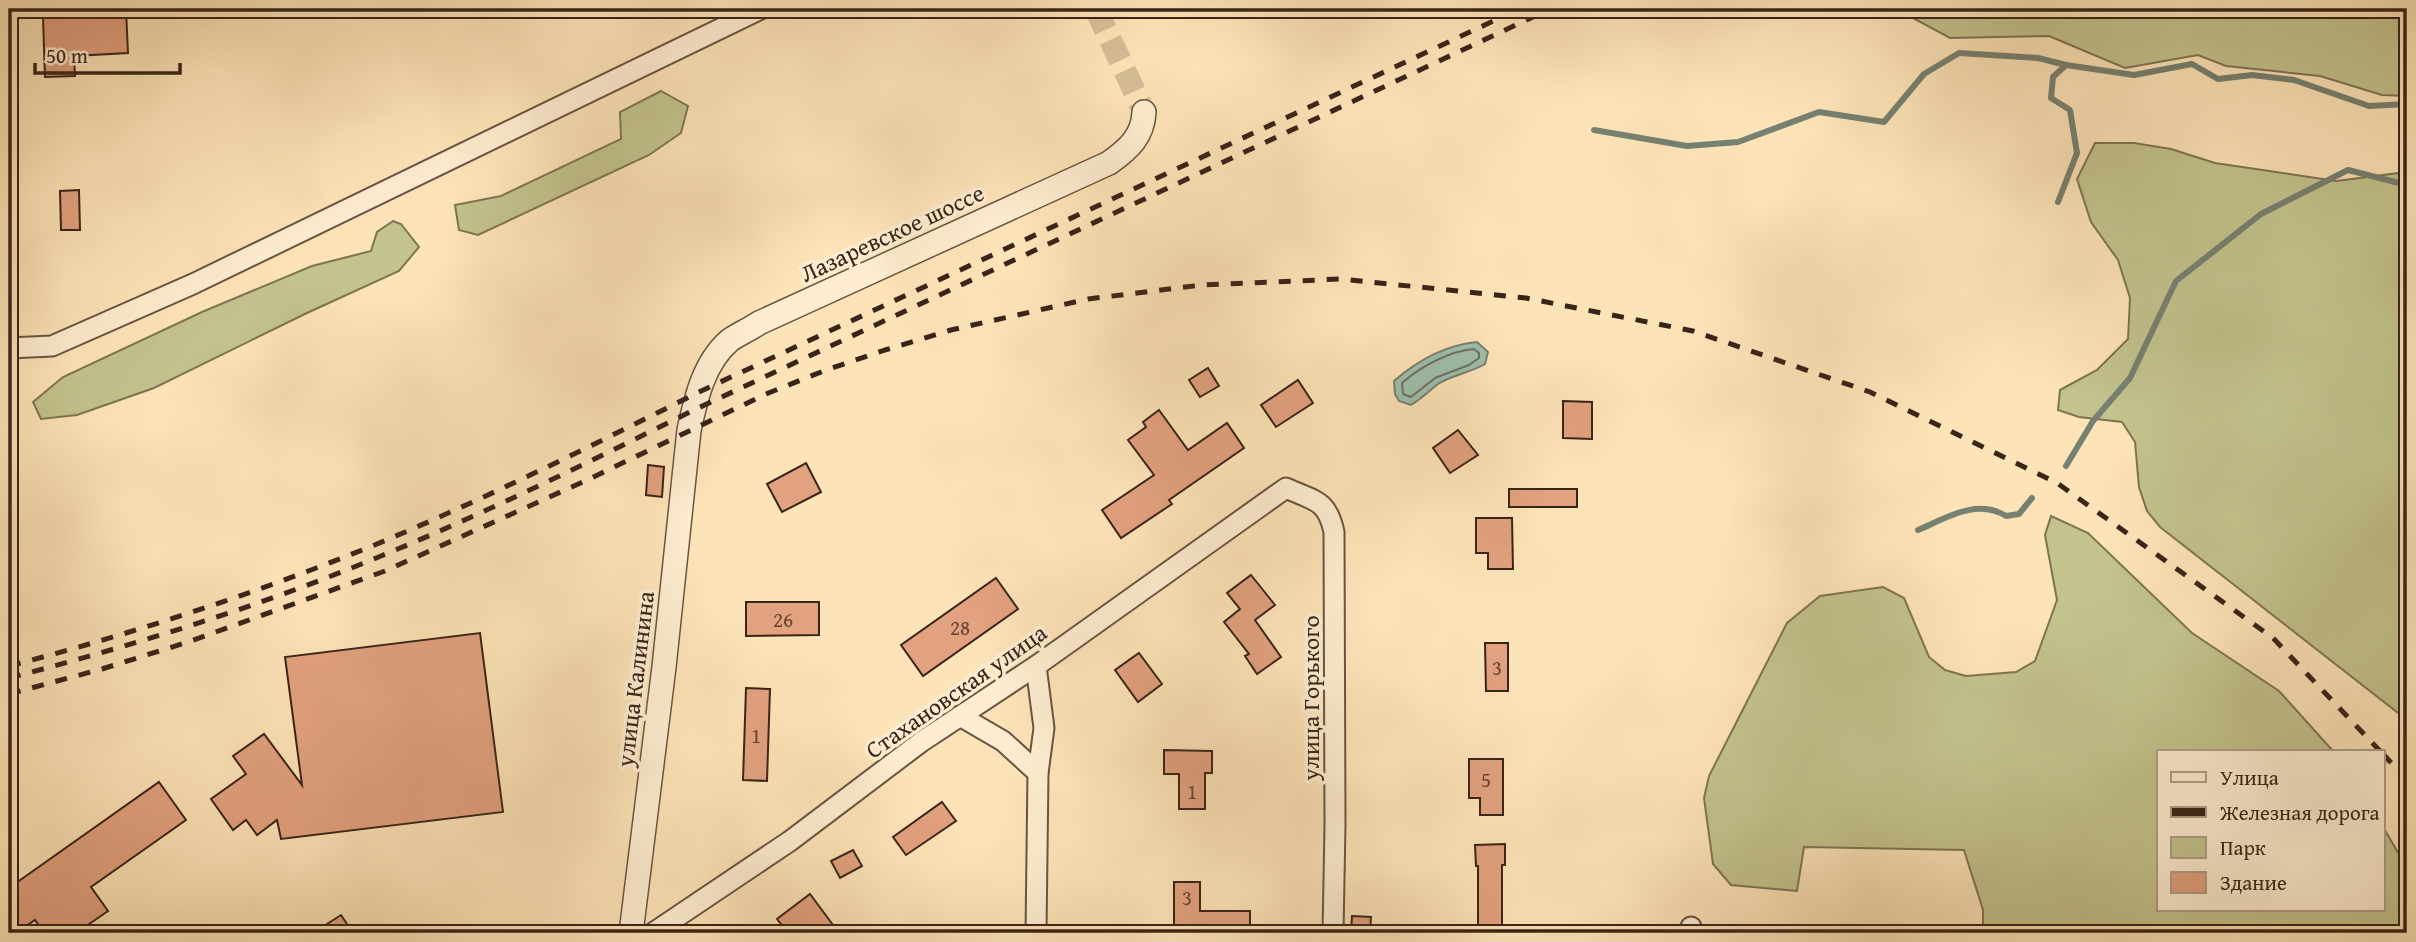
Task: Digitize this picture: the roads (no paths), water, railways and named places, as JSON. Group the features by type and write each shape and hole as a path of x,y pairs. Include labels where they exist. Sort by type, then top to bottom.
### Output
{"street":[{"path":"9,348 52,346 193,284 761,9"},
{"name":"Лазаревское шоссе","path":"689,430 699,392 713,358 732,340 759,323 1109,163 1125,152 1143,128 1144,112"},
{"name":"улица Калинина","path":"631,933 664,667 689,430"},
{"name":"Стахановская улица","path":"653,933 790,841 921,742 1036,666 1286,488"},
{"name":"улица Горького","path":"1286,488 1321,504 1330,513 1334,532 1333,933"},
{"path":"1036,666 1044,728 1038,773 1036,933"},
{"path":"960,716 1003,741 1038,773"}],"water":[{"path":"1477,342 1488,352 1485,364 1443,381 1411,405 1399,401 1395,394 1394,381 1403,374 1443,350"}],"waterway":[{"path":"1594,130 1687,146 1738,142 1819,112 1884,122 1924,74 1959,53 2038,58 2134,75 2192,64 2218,79 2252,75 2294,80 2369,106 2407,104"},
{"path":"2058,202 2077,153 2070,110 2051,98 2053,77 2066,65"},
{"path":"2066,466 2093,421 2130,378 2176,281 2261,214 2348,170 2407,185"},
{"path":"1918,530 1973,509 1995,511 2006,516 2019,514 2032,498"}],"tunnel":[{"path":"1096,9 1144,112"}],"railway":[{"path":"9,666 147,627 238,597 328,564 455,510 699,392 1519,9"},
{"path":"9,678 244,608 336,574 461,522 1550,9"},
{"path":"9,694 188,642 385,571 585,481 766,394 885,350 951,330 1088,299 1202,285 1341,279 1526,298 1693,331 1870,392 2057,483 2273,638 2379,750"},
{"path":"2384,755 2407,780"}]}
